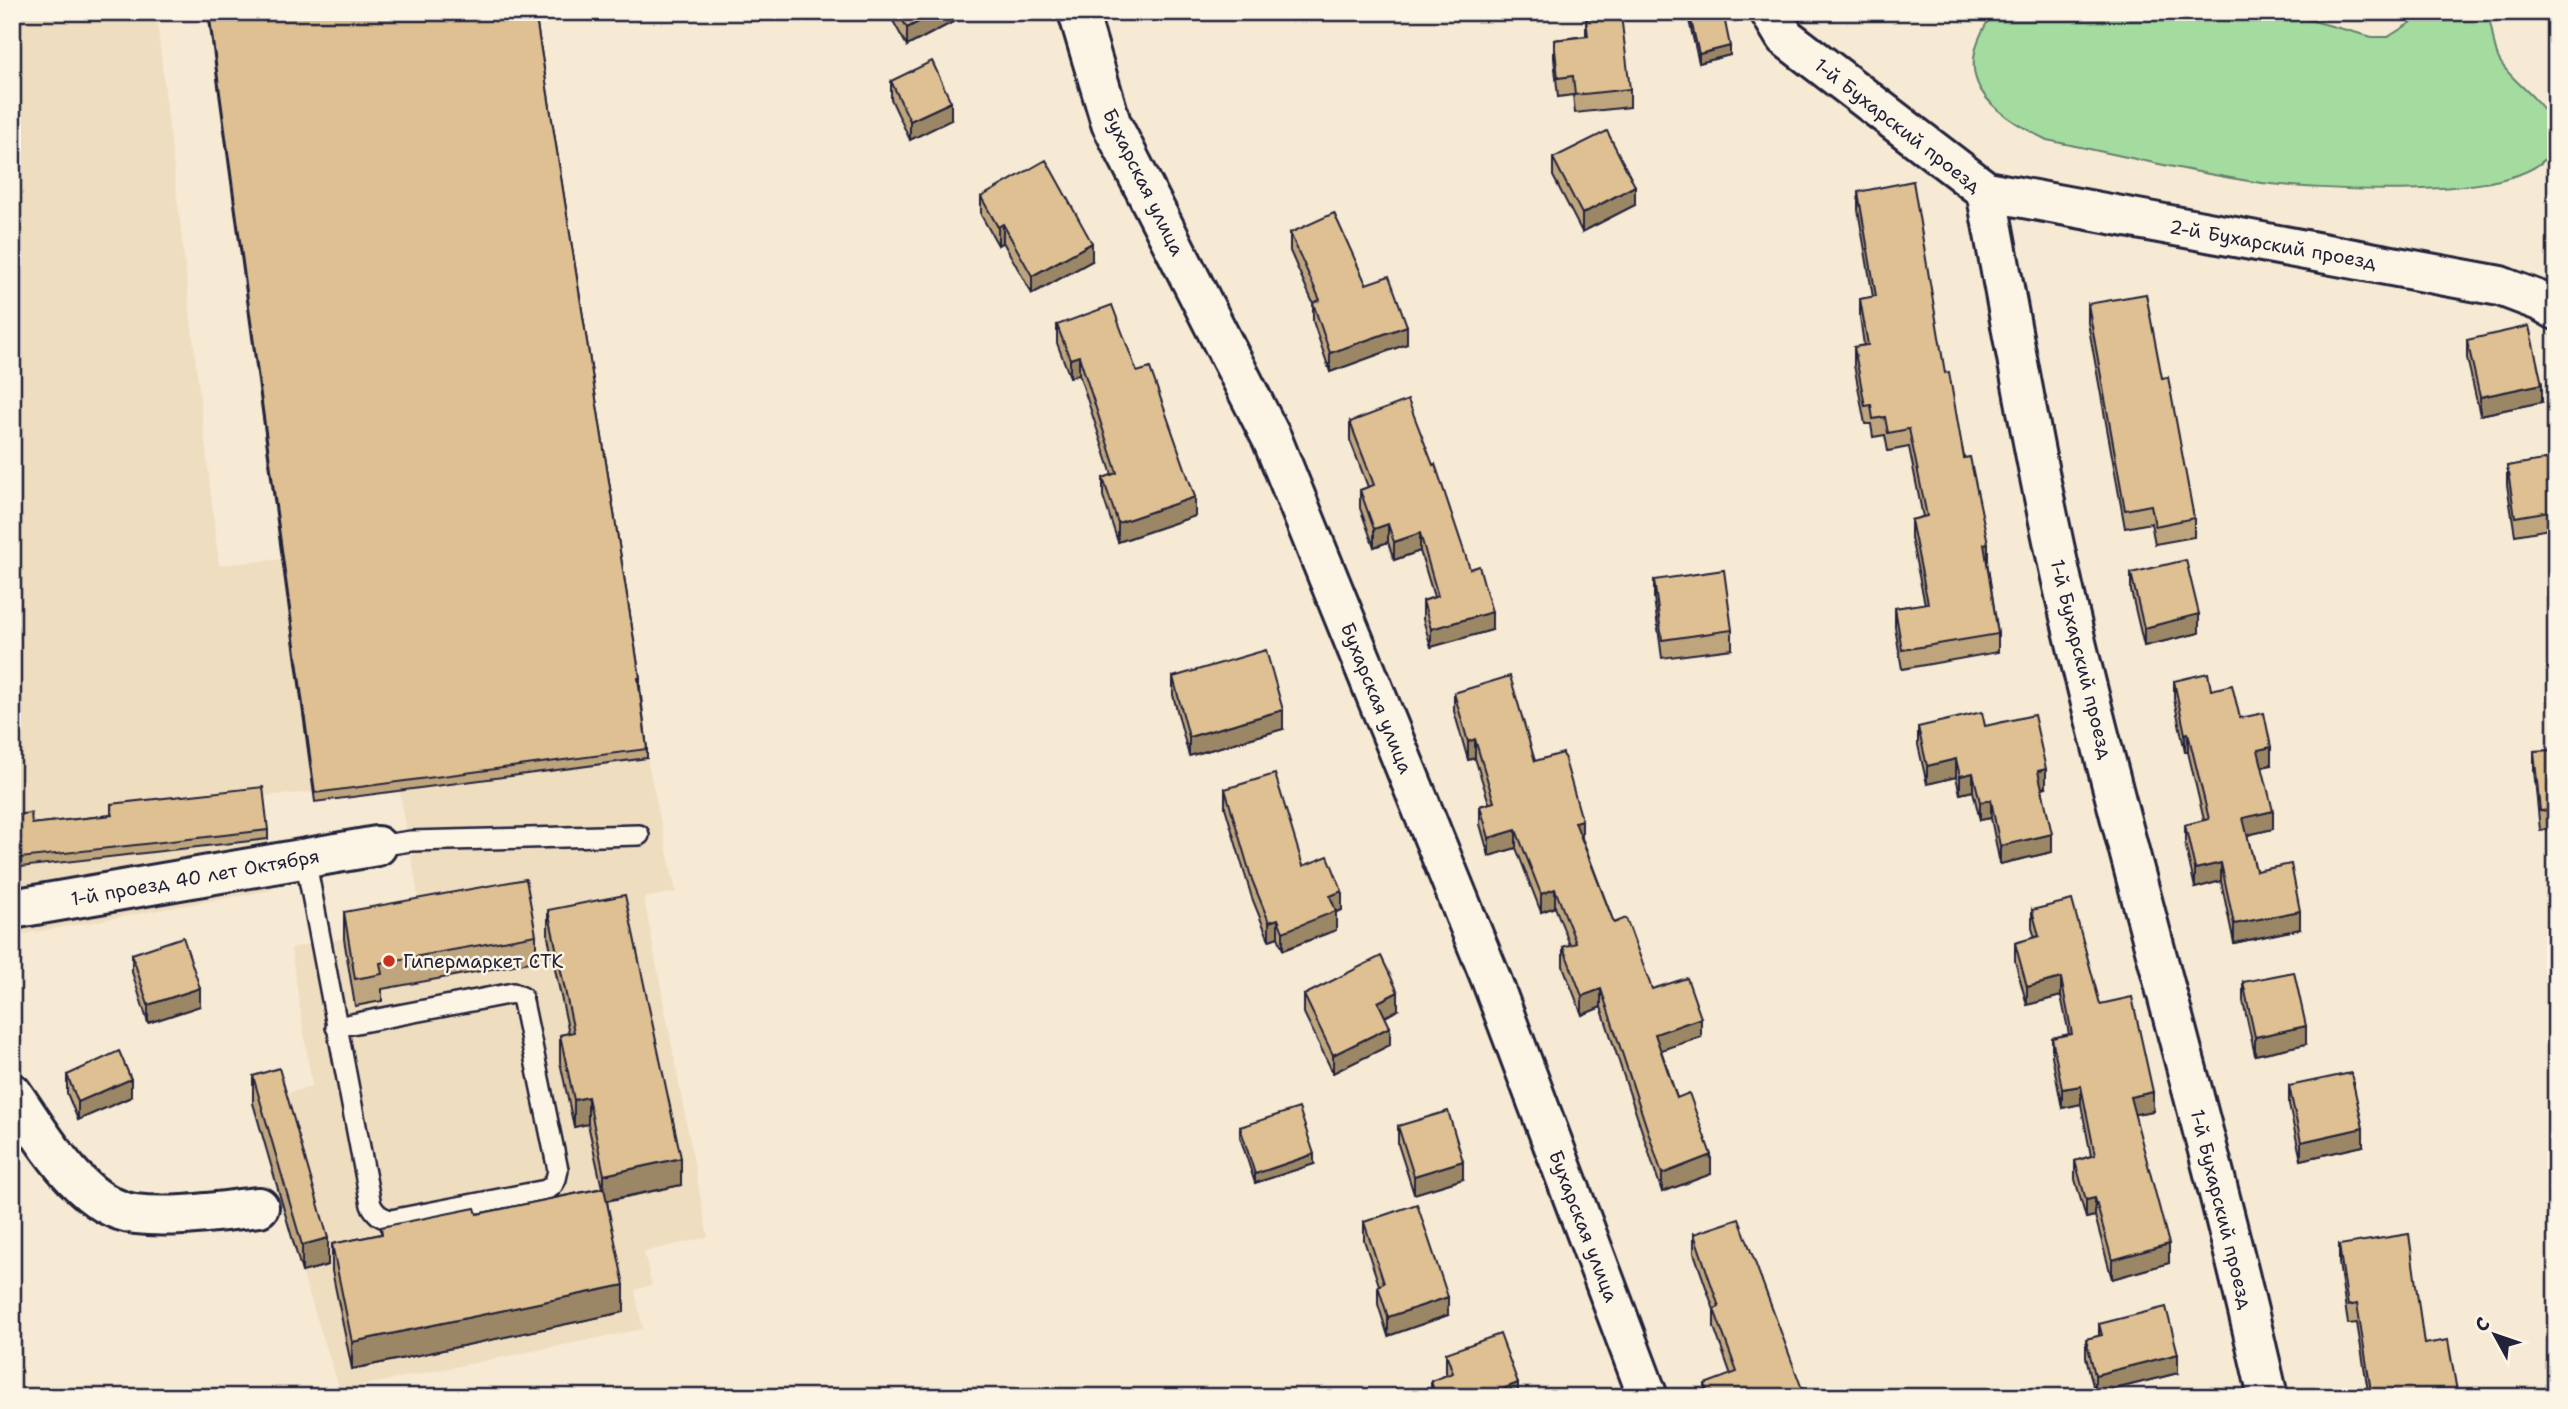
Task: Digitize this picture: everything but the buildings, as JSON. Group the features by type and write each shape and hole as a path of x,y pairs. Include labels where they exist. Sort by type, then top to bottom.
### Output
{"street":[{"name":"Бухарская улица","path":"1078,12 1111,123 1272,439 1491,979 1648,1397"},
{"name":"1-й Бухарский проезд","path":"1770,12 1784,37 1986,191 2046,507 2070,615 2233,1251 2267,1397"},
{"name":"2-й Бухарский проезд","path":"1986,191 2500,286 2556,310"},
{"name":"1-й проезд 40 лет Октября","path":"12,909 377,846"},
{"path":"12,1093 65,1168 86,1190 107,1205 133,1214 160,1215 259,1208"}],"lane":[{"path":"377,846 411,841 639,835"},
{"path":"305,858 336,1027 372,1205 376,1213 391,1220 546,1190 552,1186 558,1170 522,997 513,993 336,1027"}],"shaded area":[{"path":"12,12 156,12 219,565 283,559 640,687 647,758 676,892 644,898 708,1237 644,1252 652,1285 635,1290 643,1329 340,1390 302,1272 253,1103 312,1086 291,948 423,924 400,792 352,797 314,792 263,796 272,890 12,936"}],"green space":[{"path":"1994,12 2280,12 2372,37 2388,37 2428,12 2486,12 2501,63 2550,119 2553,144 2539,164 2509,178 2467,186 2368,190 2281,185 2229,178 2047,140 2007,117 1981,90 1975,74 1974,56 1980,35"}],"place":[{"name":"Гипермаркет СТК","path":"389,961"}]}
